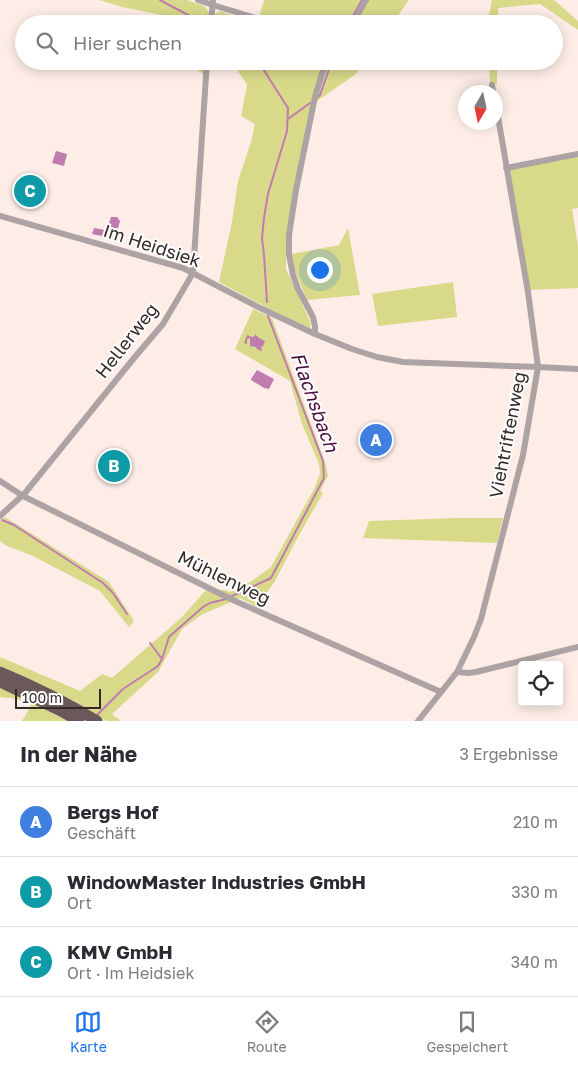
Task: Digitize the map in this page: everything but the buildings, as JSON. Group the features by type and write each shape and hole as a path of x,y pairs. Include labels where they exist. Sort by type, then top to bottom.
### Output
{"highway":[{"path":"0,672 26,682 62,706 79,721"},
{"path":"0,682 97,721"}],"street":[{"path":"198,0 248,15"},
{"path":"357,15 366,0"},
{"name":"Hellerweg","path":"0,516 23,496 163,324 193,273 207,70"},
{"path":"315,334 312,316 293,276 289,255 289,235 315,97 323,70"},
{"name":"Viehtriftenweg","path":"418,721 457,672 481,619 523,455 538,366 528,292 500,130"},
{"path":"506,168 578,154"},
{"name":"Im Heidsiek","path":"0,216 183,268 258,307 352,350 394,361 578,369"},
{"name":"Mühlenweg","path":"0,481 23,496 212,590 441,692"},
{"path":"457,672 476,672 578,648"}],"green space":[{"path":"99,0 187,0 204,6 209,12 209,15 161,15"},
{"path":"264,0 361,0 352,15 260,15"},
{"path":"369,0 409,0 398,15 360,15"},
{"path":"492,0 554,0 578,21 578,30 563,20 563,15 556,15 540,4 498,8 498,15 489,15"},
{"path":"220,11 233,15 215,15"},
{"path":"237,70 322,70 313,96 286,235 286,269 310,321 311,329 219,282 232,222 238,181 255,124 241,116 247,85"},
{"path":"326,70 359,70 356,74 317,101"},
{"path":"489,70 497,70 497,84 490,85"},
{"path":"578,155 578,208 572,209 578,247 578,288 529,290 509,171 515,167"},
{"path":"348,228 360,295 307,300 293,266 292,254 339,245"},
{"path":"453,282 457,317 378,326 372,294"},
{"path":"253,309 272,318 326,465 328,476 320,491 323,493 275,581 257,607 240,598 201,615 182,629 158,672 112,714 121,721 106,721 74,701 0,667 0,657 80,691 102,674 112,678 181,618 206,590 225,590 230,592 252,581 271,567 314,489 320,474 319,464 302,424 290,381 235,349"},
{"path":"5,517 109,582 134,621 129,627 100,591 0,541 0,521"},
{"path":"503,518 497,543 363,538 369,521"},
{"path":"0,686 68,721 22,721 31,706 17,699 0,697"}],"shaded area":[{"path":"56,151 67,154 64,166 52,163"},
{"path":"111,217 117,217 120,221 114,237 92,234 94,228 107,229"},
{"path":"255,334 265,341 261,351 256,347 250,346 250,338 247,339 247,344 244,343 247,335 252,337"},
{"path":"257,370 274,379 269,389 251,380"}],"waterway":[{"name":"Flachsbach","path":"160,0 188,15"},
{"path":"353,15 362,0"},
{"name":"Flachsbach","path":"264,70 288,108 287,131 268,194 264,218 262,238 267,302"},
{"path":"318,97 329,70"},
{"path":"288,119 310,103"},
{"name":"Flachsbach","path":"230,597 271,578 324,478 323,461 268,316"},
{"path":"2,520 14,525 103,583 113,593 127,614"},
{"name":"Flachsbach","path":"97,715 123,689 158,666 169,637 203,607 226,599"},
{"path":"150,643 162,659"}],"place":[{"name":"KMV GmbH","path":"30,191"},
{"name":"Bergs Hof","path":"376,440"},
{"name":"WindowMaster Industries GmbH","path":"114,466"}]}
